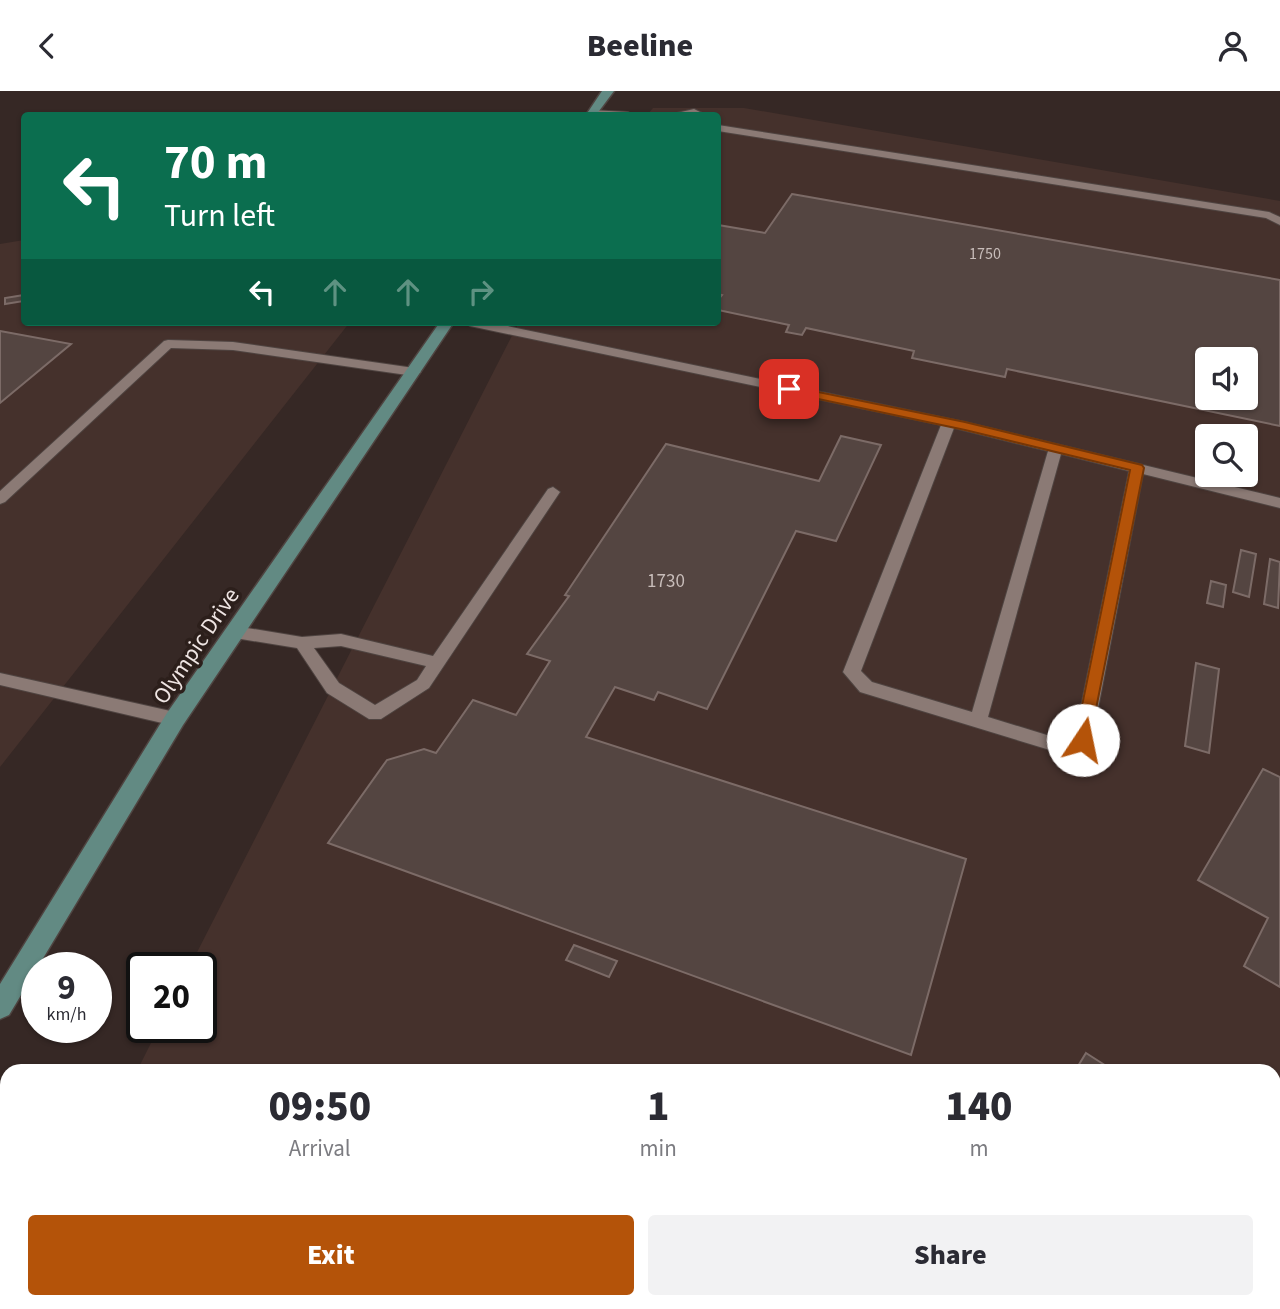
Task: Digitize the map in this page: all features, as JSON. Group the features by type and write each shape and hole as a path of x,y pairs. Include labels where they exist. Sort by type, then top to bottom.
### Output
{"street":[{"path":"593,112 607,91"},
{"name":"Olympic Drive","path":"0,1007 175,719 444,326"}],"lane":[{"path":"721,124 732,129"},
{"path":"721,128 1269,215 1280,222"},
{"path":"489,326 949,423 1280,503"},
{"path":"0,499 168,344 233,346 414,372"},
{"path":"949,423 852,672 866,687 1063,747 1083,740 1137,468"},
{"path":"978,721 1056,448"},
{"path":"302,643 333,688 375,714 423,684 554,492"},
{"path":"235,632 302,643 341,640 437,663"},
{"path":"0,679 175,719"}],"shaded area":[{"path":"653,108 744,108 1280,201 1280,1064 140,1064 151,1043 217,1043 217,952 197,952 517,326 721,326 721,112 650,112"},
{"path":"21,240 21,326 347,326 0,767 0,244"}],"building":[{"path":"792,194 1280,280 1280,426 1203,410 1258,410 1258,347 1195,347 1195,408 1007,369 1005,377 912,358 914,351 806,328 802,335 786,332 789,325 721,311 721,226 765,233"},
{"path":"21,295 21,301 5,304 5,298"},
{"path":"0,331 71,344 0,403"},
{"path":"841,436 881,445 836,541 796,531 707,709 658,692 654,700 615,687 586,737 966,859 911,1055 328,843 387,760 424,749 436,753 473,700 516,715 550,661 527,654 569,596 565,595 666,444 819,481"},
{"path":"1241,550 1256,554 1249,597 1233,592"},
{"path":"1270,559 1280,562 1278,608 1264,604"},
{"path":"1211,581 1226,585 1223,607 1207,603"},
{"path":"1196,663 1219,669 1209,753 1185,746"},
{"path":"1263,769 1280,777 1280,987 1244,966 1268,918 1198,880"},
{"path":"574,945 617,961 609,977 566,960"},
{"path":"1086,1053 1103,1064 1079,1064"}],"route":[{"path":"789,389 965,426 1137,468 1083,740"}]}
